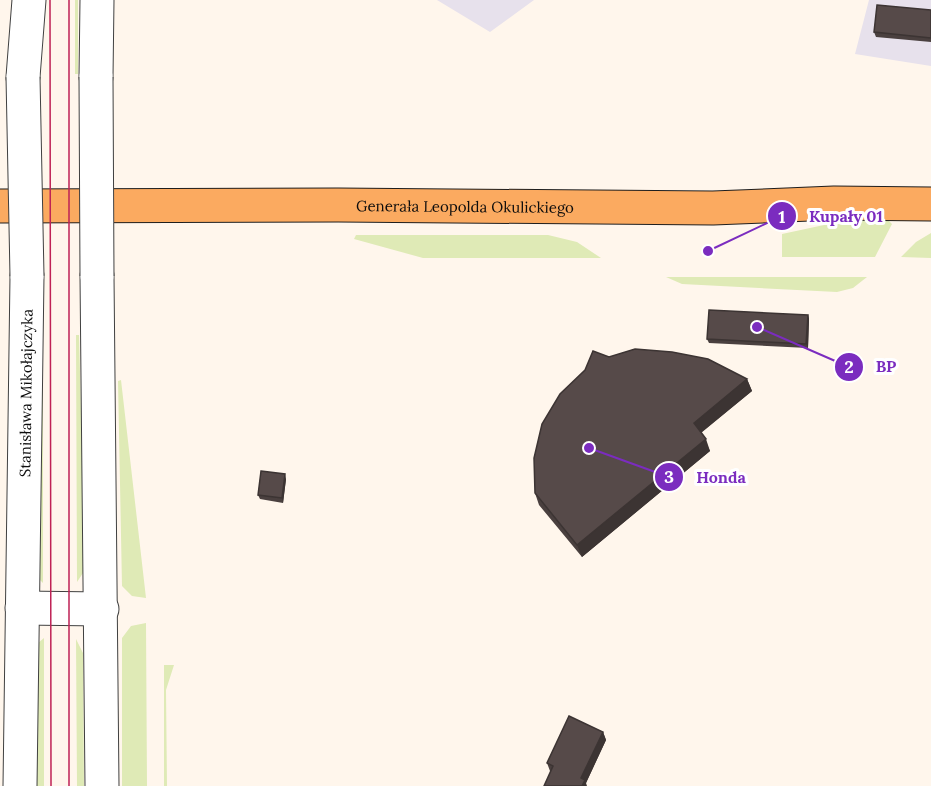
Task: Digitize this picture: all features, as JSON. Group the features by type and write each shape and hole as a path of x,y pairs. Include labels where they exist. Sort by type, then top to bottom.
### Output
{"main road":[{"name":"Generała Leopolda Okulickiego","path":"0,206 350,205 713,208 834,203 931,204"}],"street":[{"name":"Stanisława Mikołajczyka","path":"20,786 27,276 23,77 29,0"},
{"path":"97,0 102,786"},
{"path":"21,608 102,609"}],"shaded area":[{"path":"437,0 534,0 490,32"},
{"path":"869,0 931,0 931,66 855,54"}],"green space":[{"path":"75,0 78,0 78,74 75,74"},
{"path":"889,221 892,224 875,257 782,257 782,234 838,222"},
{"path":"931,233 931,258 901,257 916,242"},
{"path":"356,235 548,235 577,242 601,258 423,258 354,239"},
{"path":"666,277 867,277 853,288 837,292 682,284"},
{"path":"40,335 43,335 43,583 39,579"},
{"path":"76,335 79,335 85,559 83,573 77,582"},
{"path":"121,380 146,598 132,596 122,586 118,381"},
{"path":"146,623 147,786 122,786 122,638 131,626"},
{"path":"44,638 44,786 34,786 38,643"},
{"path":"76,639 83,653 84,786 77,786"},
{"path":"164,665 174,665 166,690 167,786 164,786"}],"building":[{"path":"877,5 931,10 931,38 874,32"},
{"path":"709,310 808,315 806,344 707,339"},
{"path":"635,349 672,352 708,359 747,379 694,423 706,439 577,545 535,493 534,458 542,424 560,394 585,370 593,351 609,357"},
{"path":"261,471 285,474 282,498 258,495"},
{"path":"569,716 603,732 581,778 585,780 582,786 544,786 553,766 547,763"}],"tram line":[{"path":"50,0 51,786"},
{"path":"69,0 69,786"}],"place":[{"name":"Kupały 01","path":"708,251"},
{"name":"BP","path":"757,327"},
{"name":"Honda","path":"589,448"}]}
